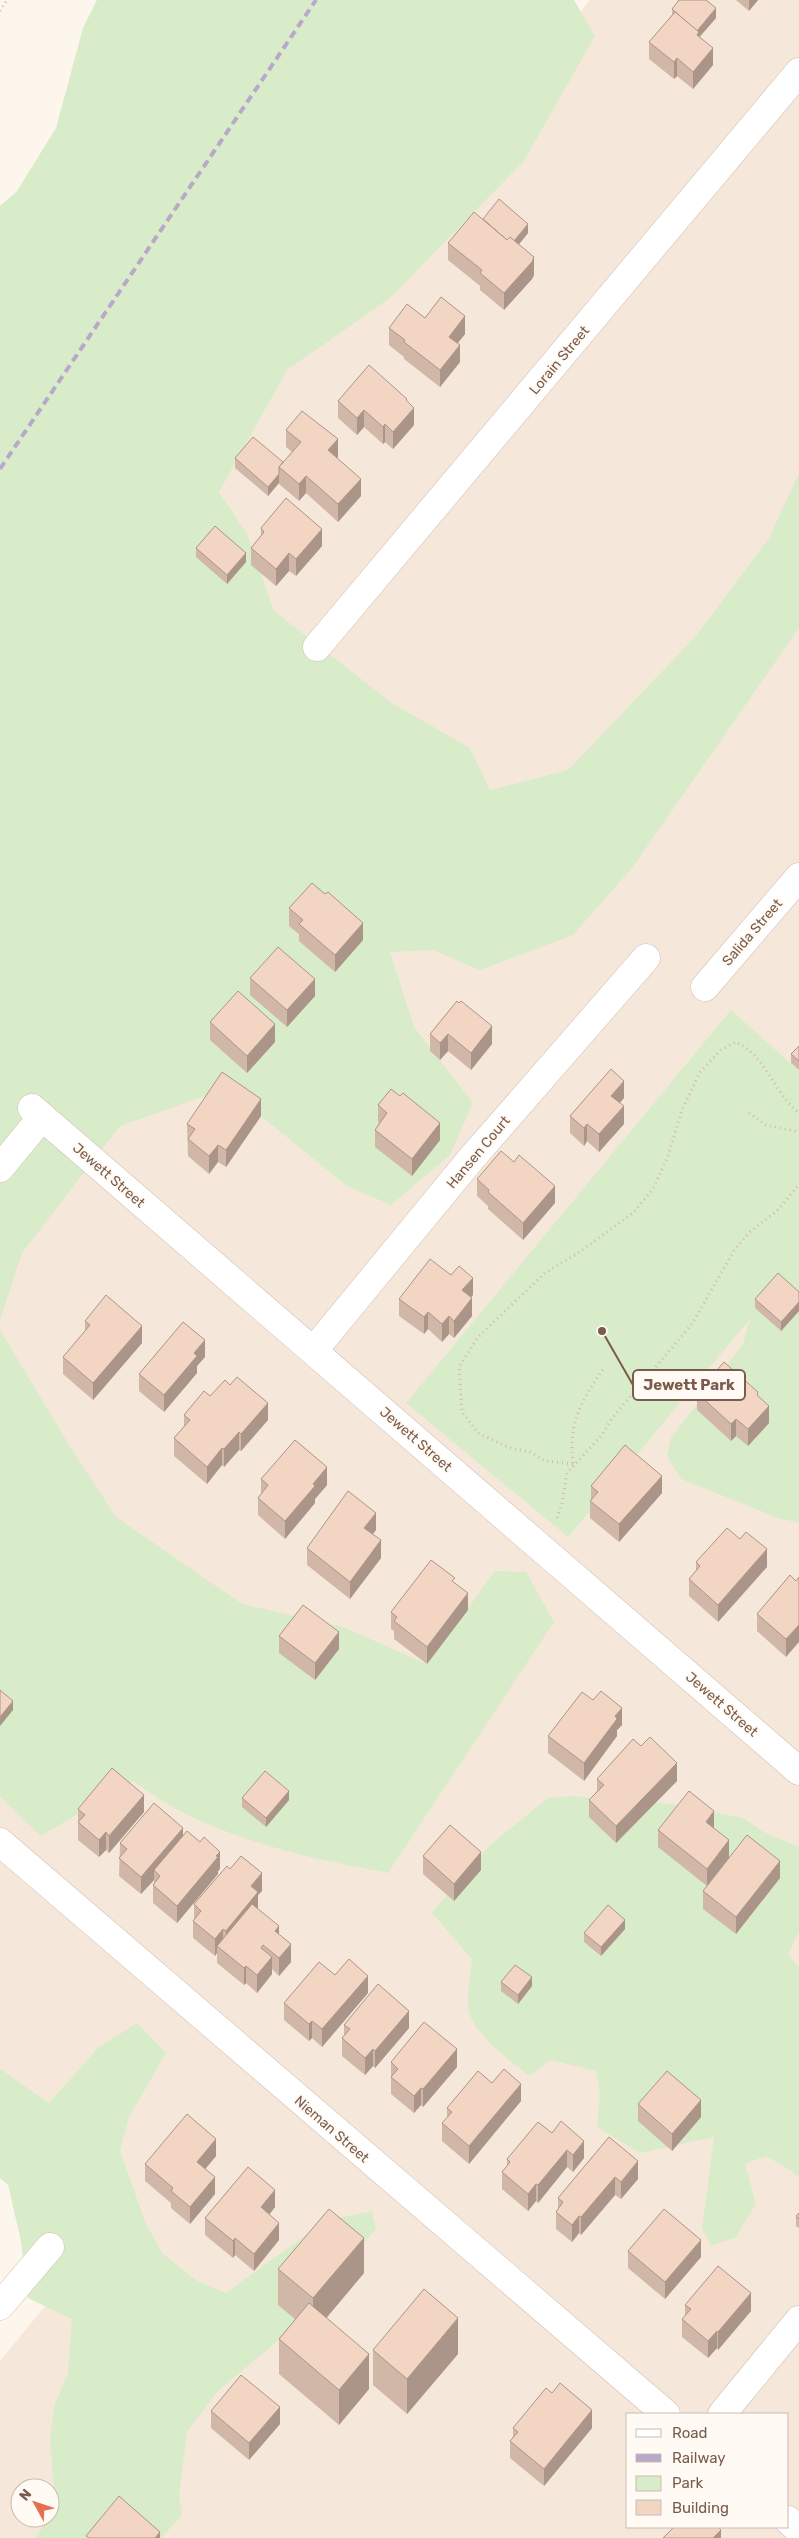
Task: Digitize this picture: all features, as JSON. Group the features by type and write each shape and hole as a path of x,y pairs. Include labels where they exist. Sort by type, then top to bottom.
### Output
{"street":[{"name":"Lorain Street","path":"317,647 799,72"},
{"name":"Salida Street","path":"705,987 799,877"},
{"name":"Hansen Court","path":"314,1350 471,1160 646,958"},
{"name":"Jewett Street","path":"0,1168 37,1113 314,1350 799,1771"},
{"name":"Nieman Street","path":"0,1842 665,2413"},
{"path":"0,2306 50,2247"},
{"path":"723,2413 799,2320"},
{"path":"789,2521 799,2530"}],"path":[{"path":"0,11 7,0"},
{"path":"573,1464 545,1461 530,1452 510,1448 478,1433 462,1412 458,1367 463,1358 478,1337 545,1273 578,1253 633,1213 653,1189 668,1156 682,1110 700,1072 720,1050 736,1042 747,1048 756,1056 782,1096 799,1113"},
{"path":"749,1113 766,1125 799,1132"},
{"path":"546,1551 562,1504 567,1473 573,1464 602,1435 613,1417 692,1324 735,1249 750,1232 779,1209 799,1184"},
{"path":"573,1464 570,1441 573,1424 587,1394 605,1366"}],"shaded area":[{"path":"590,0 799,0 799,2538 0,2538 0,2361 133,2199 0,2081 0,1224 158,527"}],"green space":[{"path":"97,0 574,0 595,36 524,161 390,298 287,370 219,492 247,534 274,611 392,703 470,748 490,790 568,770 695,637 769,538 799,473 799,628 632,868 573,935 480,970 433,950 390,952 414,1027 473,1103 450,1155 391,1205 347,1186 261,1116 222,1090 120,1126 22,1253 0,1320 0,206 17,191 56,128 83,28"},
{"path":"731,1010 799,1071 799,1523 778,1518 681,1479 667,1456 671,1438 743,1344 750,1319 568,1537 406,1403"},
{"path":"0,1330 69,1445 116,1517 242,1604 343,1627 427,1664 495,1571 526,1572 554,1622 388,1873 307,1856 229,1832 172,1807 133,1781 41,1836 0,1797"},
{"path":"570,1796 672,1804 743,1818 764,1832 799,1847 799,1932 788,1954 799,1967 799,2178 790,2170 766,2156 745,2164 756,2204 735,2238 711,2245 702,2228 714,2137 640,2153 597,2127 600,2094 596,2071 551,2060 529,2076 483,2036 470,2016 468,2000 472,1959 432,1913 490,1845 548,1798"},
{"path":"137,2023 166,2053 129,2117 120,2150 145,2222 162,2253 196,2280 226,2293 327,2220 372,2211 376,2229 274,2344 218,2391 187,2432 179,2496 182,2515 161,2538 35,2538 42,2528 60,2528 60,2478 53,2478 50,2436 55,2404 68,2373 72,2319 28,2298 21,2241 8,2185 0,2178 0,2069 49,2103 99,2047"}],"building":[{"path":"679,0 706,0 716,8 697,31 672,9"},
{"path":"675,12 699,32 697,35 713,48 693,72 677,58 674,62 649,42"},
{"path":"499,199 528,224 514,241 510,237 507,240 483,219"},
{"path":"474,212 507,240 510,237 534,257 532,262 504,293 480,273 482,270 448,243"},
{"path":"441,297 465,316 449,337 460,345 440,370 389,328 407,304 425,318"},
{"path":"369,365 407,399 414,408 393,432 385,424 383,427 364,410 357,418 338,401"},
{"path":"302,411 338,439 328,450 361,479 338,504 306,476 299,484 279,467 301,442 286,430"},
{"path":"253,437 283,462 279,467 279,474 268,487 235,458"},
{"path":"286,498 322,529 296,559 289,553 276,569 251,548 264,532 261,528"},
{"path":"215,526 246,553 227,575 196,548"},
{"path":"312,883 325,894 328,892 363,923 335,955 299,924 303,920 289,908"},
{"path":"278,947 315,979 287,1010 250,978"},
{"path":"238,991 275,1024 247,1056 210,1022"},
{"path":"457,1001 459,1003 461,1001 492,1026 471,1053 448,1034 440,1043 430,1034"},
{"path":"799,1046 799,1061 791,1054"},
{"path":"611,1069 624,1081 611,1096 624,1106 599,1134 587,1124 584,1128 570,1116"},
{"path":"222,1072 261,1099 226,1150 218,1145 209,1156 188,1139 195,1129 187,1124"},
{"path":"391,1089 400,1096 403,1093 440,1123 412,1159 375,1130 387,1113 378,1105"},
{"path":"501,1151 514,1162 519,1155 555,1186 523,1223 488,1192 489,1190 477,1179"},
{"path":"430,1259 451,1275 459,1266 473,1278 462,1290 472,1298 454,1321 449,1316 442,1324 428,1312 424,1317 399,1299"},
{"path":"778,1273 799,1292 799,1302 781,1322 755,1299"},
{"path":"106,1295 142,1326 93,1383 63,1357 90,1325 85,1321"},
{"path":"183,1322 205,1340 194,1353 197,1356 164,1395 139,1374"},
{"path":"724,1362 758,1392 757,1395 769,1406 748,1429 736,1419 731,1424 697,1393"},
{"path":"237,1377 268,1403 241,1434 239,1432 224,1449 222,1448 207,1467 174,1438 190,1420 184,1415 204,1391 210,1396 225,1380 230,1385"},
{"path":"295,1440 327,1467 313,1484 315,1486 285,1521 258,1498 268,1485 261,1479"},
{"path":"625,1445 662,1476 619,1524 590,1501 598,1492 591,1486"},
{"path":"348,1491 376,1513 364,1528 381,1540 350,1582 307,1548"},
{"path":"727,1528 740,1539 746,1532 767,1549 718,1605 689,1579 700,1566 696,1562"},
{"path":"431,1560 455,1578 452,1581 468,1593 427,1647 394,1621 397,1617 391,1612"},
{"path":"790,1575 796,1581 799,1577 799,1625 786,1639 757,1614"},
{"path":"303,1605 339,1632 315,1663 279,1636"},
{"path":"0,1690 13,1701 0,1717"},
{"path":"601,1691 622,1708 615,1716 617,1719 584,1763 548,1736 582,1692 593,1700"},
{"path":"650,1737 677,1763 616,1826 589,1800 604,1785 597,1779 633,1739 641,1746"},
{"path":"112,1768 144,1795 109,1836 106,1832 99,1840 78,1822 85,1815 78,1809"},
{"path":"265,1771 289,1791 266,1818 242,1798"},
{"path":"689,1791 714,1811 706,1822 729,1840 707,1869 658,1830"},
{"path":"154,1803 183,1828 141,1877 119,1858 127,1849 120,1843"},
{"path":"450,1825 481,1852 454,1884 423,1856"},
{"path":"187,1831 200,1842 204,1837 220,1852 216,1856 218,1857 177,1906 153,1885 160,1876 154,1870"},
{"path":"747,1835 780,1861 736,1917 703,1891"},
{"path":"241,1856 262,1873 251,1886 258,1892 226,1931 223,1929 215,1939 193,1921 201,1911 194,1904 227,1866 230,1869"},
{"path":"252,1904 279,1926 275,1931 291,1944 279,1958 263,1945 261,1948 272,1957 257,1975 246,1966 244,1968 217,1946"},
{"path":"608,1905 625,1920 601,1947 584,1933"},
{"path":"349,1959 368,1976 322,2029 312,2021 309,2024 284,2003 319,1962 335,1975"},
{"path":"515,1965 532,1977 518,1995 501,1982"},
{"path":"378,1984 409,2011 375,2051 373,2049 365,2058 342,2038 350,2029 344,2025"},
{"path":"424,2022 457,2049 423,2089 421,2088 414,2096 391,2077 398,2069 391,2062"},
{"path":"504,2069 521,2084 469,2146 442,2123 452,2112 447,2108 478,2071 492,2083"},
{"path":"667,2071 701,2100 672,2134 638,2104"},
{"path":"187,2114 216,2139 197,2162 215,2177 190,2207 171,2191 173,2188 145,2164"},
{"path":"561,2121 584,2141 573,2155 567,2150 538,2185 536,2184 528,2194 502,2172 510,2162 507,2159 538,2122 552,2133"},
{"path":"609,2137 638,2161 621,2182 615,2177 572,2225 556,2212 563,2202 558,2198"},
{"path":"248,2167 275,2190 261,2207 279,2223 254,2254 235,2238 233,2241 205,2218"},
{"path":"329,2209 364,2238 313,2298 278,2269"},
{"path":"664,2209 701,2240 665,2282 628,2251"},
{"path":"718,2266 751,2293 708,2341 682,2319 691,2309 685,2305"},
{"path":"424,2289 458,2318 407,2379 373,2350"},
{"path":"309,2303 369,2354 339,2390 279,2339"},
{"path":"241,2375 280,2407 249,2443 211,2411"},
{"path":"560,2383 592,2410 544,2469 510,2441 518,2432 513,2428 546,2388 552,2393"},
{"path":"119,2496 160,2532 155,2538 89,2538 86,2536"},
{"path":"673,2528 719,2528 721,2530 713,2538 663,2538"}],"railway":[{"path":"0,469 316,0"}],"place":[{"name":"Jewett Park","path":"602,1331"}]}
